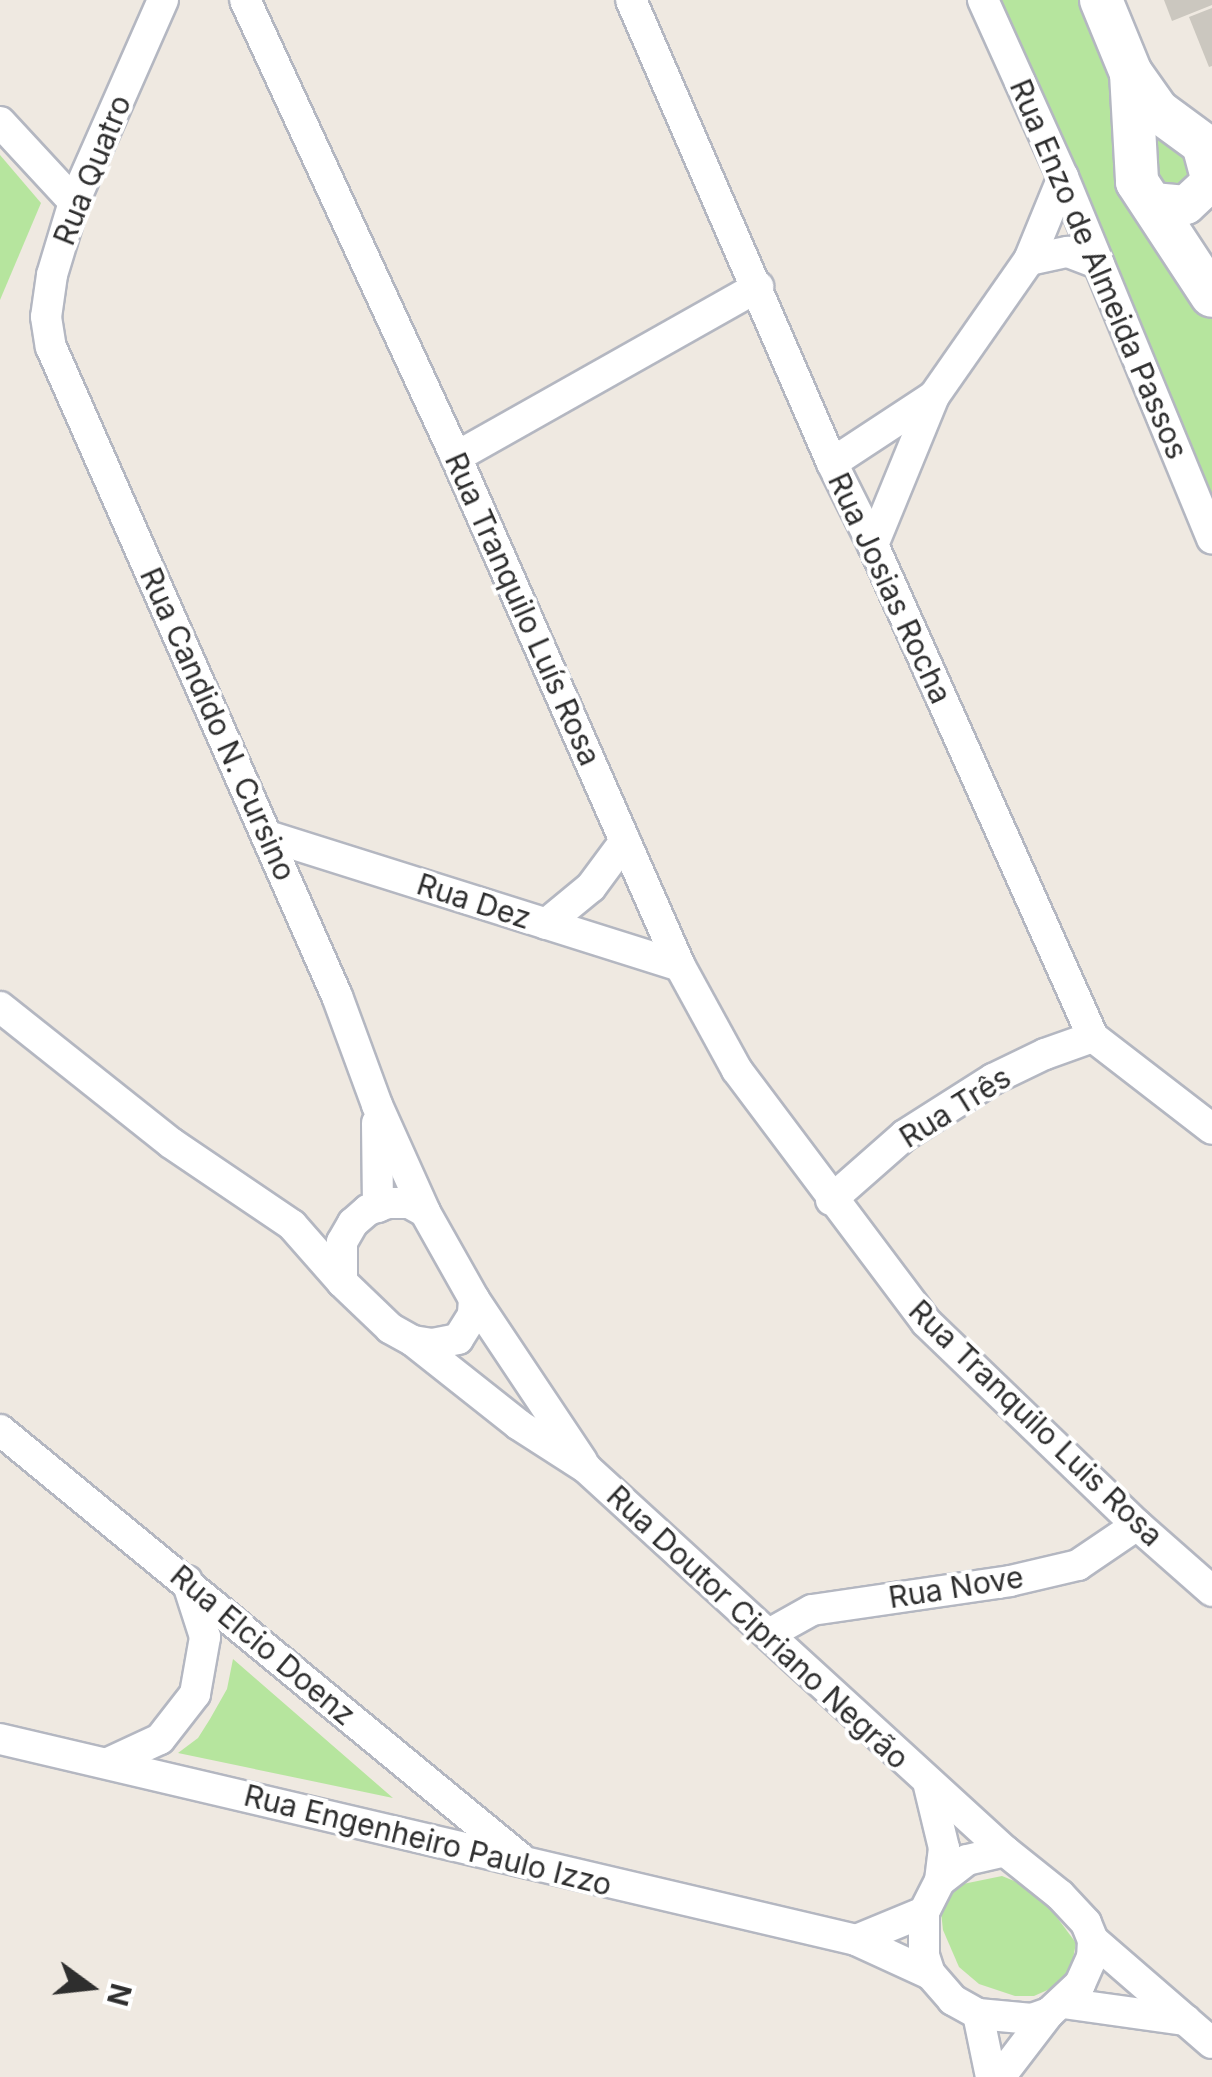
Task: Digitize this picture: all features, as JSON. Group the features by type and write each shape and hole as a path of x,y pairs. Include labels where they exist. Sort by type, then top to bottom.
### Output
{"main road":[{"path":"1101,0 1131,73 1158,111 1195,126 1212,180"},
{"path":"1131,73 1136,110 1136,182 1153,202 1174,245 1212,296"}],"street":[{"name":"Rua Quatro","path":"51,347 48,303 74,202 163,0"},
{"name":"Rua Tranquilo Luís Rosa","path":"245,0 456,458 680,966 737,1070 831,1200"},
{"name":"Rua Josias Rocha","path":"631,0 832,463 873,545 1093,1037 1208,1122"},
{"name":"Rua Enzo de Almeida Passos","path":"983,0 1063,177 1212,539"},
{"path":"0,122 74,202"},
{"path":"1134,157 1148,133 1195,126"},
{"path":"873,545 934,396 1029,260 1063,177"},
{"path":"1153,202 1186,205 1212,180"},
{"path":"1029,260 1068,252 1099,264"},
{"path":"456,458 758,288"},
{"name":"Rua Candido N. Cursino","path":"51,347 268,836 337,996 377,1106 425,1212"},
{"path":"832,463 934,396"},
{"name":"Rua Dez","path":"268,836 680,966"},
{"path":"546,924 591,887 625,840"},
{"path":"0,1007 171,1143 292,1225 342,1282 390,1328 413,1341 432,1344 458,1338 468,1327 474,1299 425,1212 409,1203 365,1215 292,1225"},
{"name":"Rua Três","path":"831,1200 905,1135 993,1079 1093,1037"},
{"name":"Rua Candido N. Cursino","path":"365,1215 377,1106"},
{"name":"Rua Tranquilo Luis Rosa","path":"831,1200 926,1322 1137,1525 1212,1590"},
{"path":"342,1282 342,1242 365,1215"},
{"name":"Rua Doutor Cipriano Negrão","path":"474,1299 586,1468"},
{"name":"Rua Doutor Cipriano Negrão","path":"413,1341 519,1424 586,1468 1005,1851"},
{"name":"Rua Elcio Doenz","path":"0,1430 524,1862"},
{"name":"Rua Nove","path":"769,1634 812,1610 1010,1581 1078,1565 1137,1525"},
{"path":"108,1763 160,1740 196,1694 205,1636 187,1582"},
{"name":"Rua Engenheiro Paulo Izzo","path":"0,1739 856,1940 930,1974"},
{"name":"Rua Doutor Cipriano Negrão","path":"930,1786 944,1848 940,1881"},
{"path":"1186,2020 1056,2008 1012,2020 978,2014 953,2000 930,1974 922,1945 924,1912 940,1881 967,1860 1005,1851 1060,1895 1086,1923 1093,1940 1186,2020 1212,2044"},
{"path":"856,1940 924,1912"},
{"path":"1000,2077 1086,1970 1093,1940"},
{"path":"978,2014 990,2077"}],"green space":[{"path":"989,0 1093,0 1133,170 1212,306 1212,528"},
{"path":"1163,137 1204,165 1174,200 1141,160 1154,141"},
{"path":"0,155 41,203 0,300"},
{"path":"233,1659 393,1798 178,1753 198,1738 210,1719 227,1689"},
{"path":"1002,1876 1019,1883 1050,1908 1076,1943 1071,1970 1052,1988 1034,1996 1015,1996 979,1984 959,1967 943,1930 941,1912 951,1894 963,1884"}],"building":[{"path":"1164,0 1212,0 1212,5 1172,21"},
{"path":"1212,8 1212,66 1209,67 1189,17"}]}
